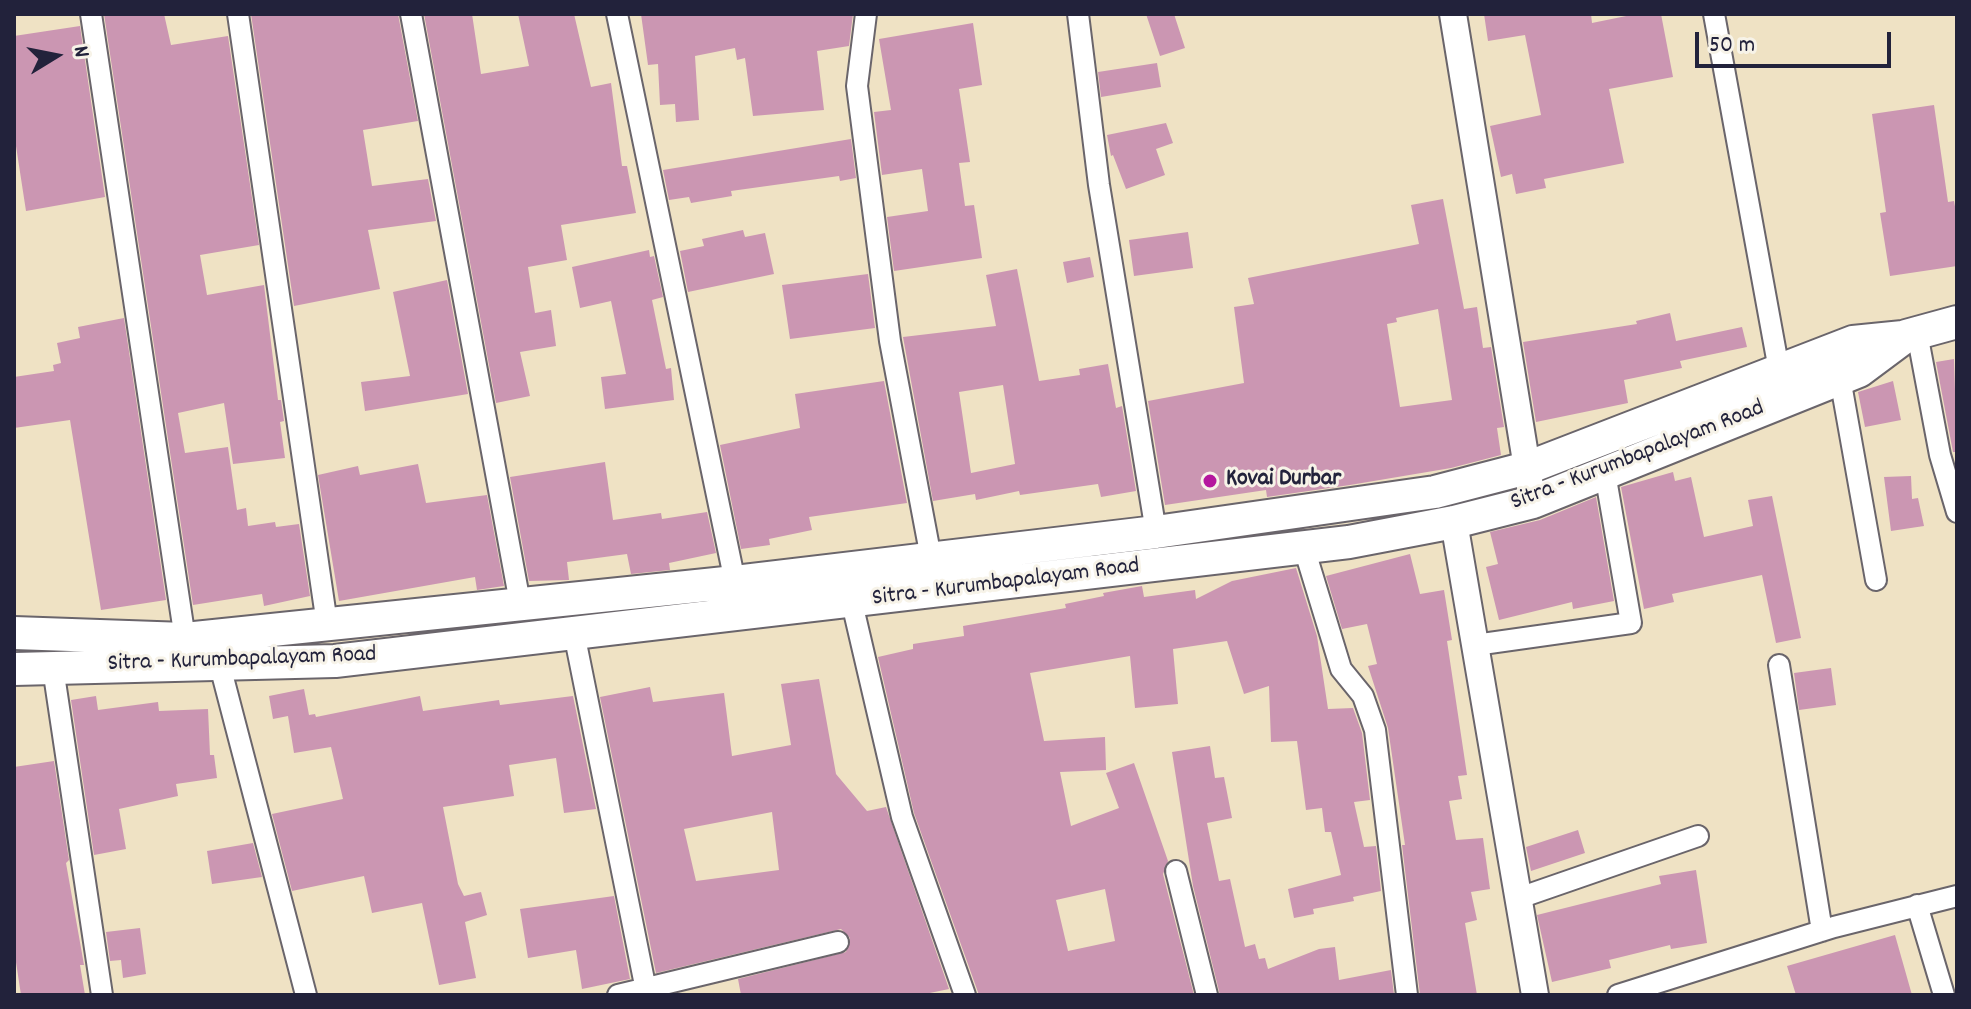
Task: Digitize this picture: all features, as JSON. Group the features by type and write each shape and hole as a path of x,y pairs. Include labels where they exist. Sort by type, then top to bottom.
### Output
{"main road":[{"name":"Sitra - Kurumbapalayam Road","path":"14,669 335,661 1304,548 1454,522 1533,502 1859,371 1912,334 1957,322"},
{"path":"14,633 185,639 735,582 1156,532 1435,492 1527,468 1853,342 1912,334"}],"street":[{"path":"91,14 185,639"},
{"path":"238,14 327,624"},
{"path":"411,14 520,603"},
{"path":"617,14 735,582"},
{"path":"866,14 857,86 890,341 931,558"},
{"path":"1078,14 1099,185 1156,532"},
{"path":"1453,14 1533,502"},
{"path":"1714,14 1779,370"},
{"path":"1912,334 1940,455 1957,512"},
{"path":"1840,378 1876,580"},
{"path":"1475,645 1631,623 1605,473"},
{"path":"1454,522 1535,995"},
{"path":"1304,548 1341,669 1363,696 1375,730 1407,995"},
{"path":"852,603 902,817 965,995"},
{"path":"574,633 647,992"},
{"path":"219,662 306,995"},
{"path":"1779,665 1822,931"},
{"path":"53,668 102,995"},
{"path":"1519,898 1698,836"},
{"path":"1176,871 1207,995"},
{"path":"1618,995 1822,931 1957,896"},
{"path":"1917,905 1944,995"},
{"path":"618,995 647,992 838,942"}],"building":[{"path":"104,14 164,14 171,45 228,36 259,245 200,255 207,295 264,285 278,400 281,400 284,421 280,422 285,458 233,464 224,403 178,413 185,453 228,447 237,510 246,508 248,526 275,522 276,527 299,524 310,596 264,606 262,594 193,605"},
{"path":"251,14 398,14 418,121 363,130 372,186 428,179 436,221 368,230 380,289 294,306"},
{"path":"424,14 472,14 481,74 529,66 518,14 574,14 591,87 611,83 622,166 627,166 636,213 561,225 567,260 528,267 535,313 551,310 556,346 520,352 530,396 496,403"},
{"path":"641,14 853,14 849,46 817,51 824,110 753,116 745,58 737,60 735,48 695,56 699,120 676,122 675,104 660,105 658,64 648,65"},
{"path":"1146,14 1174,14 1185,48 1160,56"},
{"path":"1484,14 1591,14 1592,23 1636,14 1661,14 1673,77 1609,89 1624,163 1544,179 1546,188 1516,194 1512,174 1501,177 1490,126 1541,115 1525,35 1488,41"},
{"path":"973,23 982,85 959,89 970,162 959,163 965,206 974,205 982,258 894,271 887,217 928,211 922,169 882,175 874,112 891,110 879,39"},
{"path":"80,26 105,197 26,211 14,133 14,36"},
{"path":"1157,63 1161,87 1101,97 1098,72"},
{"path":"1934,105 1948,202 1954,201 1957,218 1957,266 1890,276 1880,213 1886,212 1872,114"},
{"path":"1166,123 1173,143 1156,149 1165,175 1126,189 1111,156 1107,135"},
{"path":"851,139 856,178 840,181 839,176 731,191 732,196 691,203 689,197 669,200 663,170"},
{"path":"1443,199 1464,309 1477,307 1483,348 1491,347 1504,427 1497,428 1501,455 1451,468 1350,485 1267,497 1266,490 1165,505 1148,401 1244,383 1234,307 1254,304 1248,278 1419,244 1411,205","holes":["1438,309 1452,400 1400,407 1387,324 1397,322 1396,318"]},
{"path":"743,230 745,237 765,233 774,274 688,292 680,251 704,246 702,239"},
{"path":"1188,232 1193,268 1134,276 1129,240"},
{"path":"649,250 650,257 654,256 663,297 652,300 666,369 671,368 674,400 605,409 601,377 626,374 611,301 580,308 572,267"},
{"path":"1090,257 1094,277 1067,283 1063,262"},
{"path":"1017,269 1039,381 1080,375 1079,369 1108,364 1116,408 1122,406 1136,491 1101,497 1098,484 1020,495 1019,491 976,500 975,494 933,501 903,337 996,326 986,275","holes":["1003,385 1015,464 971,473 959,392"]},
{"path":"868,274 875,328 790,339 782,285"},
{"path":"447,280 468,394 365,411 361,382 410,376 393,292"},
{"path":"1670,313 1676,341 1742,327 1747,347 1680,361 1682,368 1624,380 1628,403 1536,422 1523,342 1637,324 1636,321"},
{"path":"124,318 166,600 101,610 70,420 14,428 14,377 54,371 53,365 61,363 57,343 80,338 78,327"},
{"path":"1954,359 1957,452 1953,452 1936,362"},
{"path":"884,381 907,503 809,517 812,530 769,539 770,545 741,549 720,445 800,428 795,394"},
{"path":"1893,381 1901,420 1865,427 1858,392"},
{"path":"605,462 613,520 661,513 662,519 707,512 716,553 669,563 670,570 631,574 627,554 567,562 569,580 529,581 510,477"},
{"path":"418,464 426,503 487,495 504,586 477,590 475,577 339,601 318,475 358,466 360,475"},
{"path":"1673,472 1675,481 1691,477 1704,537 1753,526 1748,500 1772,496 1801,638 1776,643 1762,575 1672,594 1674,602 1644,609 1621,487"},
{"path":"1911,476 1912,499 1918,498 1924,526 1891,531 1884,477"},
{"path":"1596,497 1614,601 1573,609 1572,602 1499,620 1486,567 1498,564 1490,532 1540,520"},
{"path":"1410,554 1420,594 1444,590 1452,640 1447,641 1467,775 1458,776 1462,799 1449,801 1456,840 1483,838 1490,889 1471,892 1477,920 1465,923 1477,995 1420,995 1402,845 1405,845 1388,728 1368,666 1377,664 1367,624 1342,629 1326,576"},
{"path":"1296,568 1317,636 1328,709 1353,708 1362,733 1370,800 1354,802 1364,847 1376,846 1381,891 1353,897 1354,901 1313,909 1314,914 1294,918 1288,889 1341,875 1331,832 1325,832 1322,808 1306,810 1297,741 1271,742 1269,686 1244,694 1227,641 1173,649 1178,704 1135,708 1130,656 1030,673 1044,741 1105,737 1106,770 1060,772 1071,826 1119,808 1106,773 1134,763 1168,861 1163,874 1194,995 979,995 914,813 878,657 913,649 913,644 964,636 963,626 1066,608 1065,604 1104,596 1103,593 1142,586 1144,597 1195,590 1196,599 1232,581","holes":["1105,889 1115,941 1068,951 1056,900"]},
{"path":"1831,668 1836,705 1799,710 1794,673"},
{"path":"819,679 836,774 867,811 886,807 949,989 920,995 741,995 738,979 846,952 850,938 841,929 656,973 600,697 650,687 653,702 724,693 732,756 791,745 781,684","holes":["772,812 779,870 696,881 684,829"]},
{"path":"304,689 309,715 315,714 316,717 420,696 423,711 499,700 500,705 573,696 596,809 564,813 556,758 509,765 514,796 443,807 458,884 464,896 481,892 487,915 465,922 476,978 439,985 422,903 372,913 364,876 292,891 272,814 343,799 331,747 294,753 288,716 273,719 269,696"},
{"path":"96,696 98,710 158,702 159,711 208,709 210,755 214,755 217,778 176,784 178,796 119,809 126,849 94,855 71,700"},
{"path":"1210,746 1215,778 1224,777 1232,818 1207,823 1219,881 1230,879 1245,947 1255,944 1259,959 1265,958 1268,969 1319,949 1335,947 1339,980 1391,970 1394,995 1220,995 1193,886 1172,752"},
{"path":"54,761 69,860 66,863 84,965 80,965 85,995 21,995 14,949 14,767"},
{"path":"1578,830 1585,853 1531,871 1526,847"},
{"path":"253,843 262,877 212,884 207,851"},
{"path":"1696,870 1707,943 1671,949 1670,945 1609,960 1611,968 1552,982 1537,915 1661,884 1659,876"},
{"path":"614,896 630,979 582,989 576,950 528,958 520,909"},
{"path":"140,928 146,974 123,978 121,960 110,961 106,932"},
{"path":"1895,935 1912,995 1796,995 1787,966"}],"place":[{"name":"Kovai Durbar","path":"1210,481"}]}
